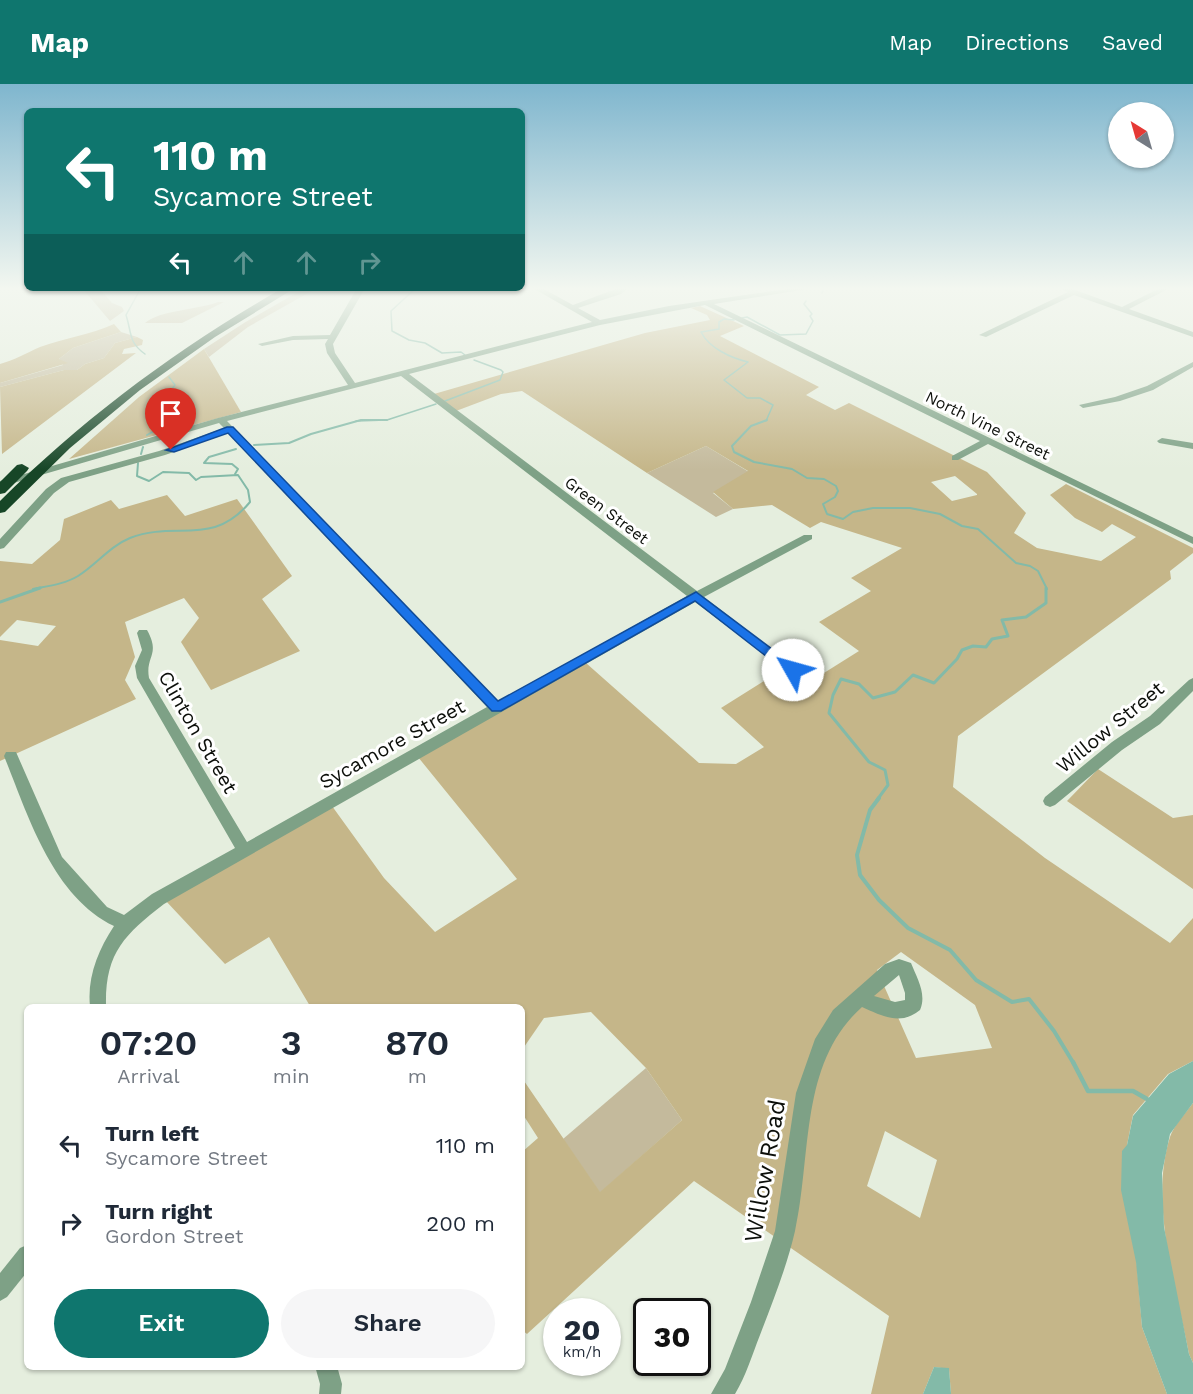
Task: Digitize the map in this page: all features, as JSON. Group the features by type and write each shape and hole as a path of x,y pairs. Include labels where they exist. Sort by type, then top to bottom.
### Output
{"highway":[{"path":"46,447 98,403 174,348"},
{"path":"0,508 46,461 114,404 190,348"},
{"path":"0,490 29,461"}],"street":[{"path":"330,348 353,386"},
{"path":"0,484 221,420 502,348"},
{"name":"North Vine Street","path":"798,348 1193,541"},
{"path":"1083,405 1117,399 1150,388 1193,364"},
{"name":"Green Street","path":"403,374 793,670"},
{"path":"221,420 496,708"},
{"path":"0,546 50,491 65,480 162,453 230,429"},
{"path":"956,458 987,441"},
{"path":"1162,441 1193,446"},
{"name":"Sycamore Street","path":"126,924 158,899 243,849 696,596 808,537"},
{"name":"Clinton Street","path":"143,633 150,651 141,666 144,678 243,849"},
{"name":"Willow Street","path":"1050,801 1116,746 1155,720 1193,683"},
{"path":"11,756 57,862 101,912 126,924 101,968 96,990 98,1004"},
{"name":"Willow Road","path":"722,1394 733,1376 762,1302 785,1231 805,1093 821,1045 839,1016 859,998"},
{"path":"0,1290 24,1259"},
{"path":"327,1370 331,1384 330,1394"}],"shaded area":[{"path":"38,348 73,348 59,359 68,363 0,383 0,364"},
{"path":"73,348 111,348 104,358 85,364 77,370 64,370 0,387 0,383 63,365 59,359"},
{"path":"111,348 128,348 124,349 122,354 136,353 2,454 0,387 64,370 77,370 85,364 104,358"},
{"path":"205,348 221,348 209,357"},
{"path":"593,348 744,348 819,387 806,395 835,410 849,403 987,472 1026,513 1014,533 1037,548 1101,561 1136,537 1112,524 1102,532 1075,518 1050,495 1066,484 1193,548 1193,553 1170,571 1171,579 958,736 953,787 1045,858 1170,943 1193,918 1193,1061 1168,1074 1133,1115 1127,1145 1142,1327 1167,1394 951,1394 949,1369 934,1367 923,1394 871,1394 889,1316 694,1181 566,1298 543,1298 543,1319 527,1334 525,1332 525,1149 538,1138 525,1118 525,1082 600,1192 682,1120 646,1068 591,1012 544,1018 525,1046 525,1004 309,1004 269,937 225,964 165,900 332,806 384,878 435,932 517,879 418,757 586,663 699,763 736,764 764,747 721,708 775,674 808,683 859,651 819,622 871,591 851,578 902,548 821,522 810,528 772,505 733,509 713,492 748,471 706,446 647,473 522,391 501,394 456,411 434,394","holes":["955,476 977,495 952,501 931,482","901,952 975,1005 992,1048 916,1058 877,970","885,1131 937,1160 920,1218 867,1186"]},
{"path":"204,349 241,412 69,459 139,397"},
{"path":"706,446 749,472 713,493 733,509 716,517 647,473"},
{"path":"167,495 185,516 237,499 292,576 262,599 300,651 211,690 181,642 199,618 184,598 125,622 135,657 125,680 136,699 0,761 0,640 38,646 56,626 17,620 0,637 0,561 32,564 60,540 64,519 111,500 119,509"},
{"path":"1098,769 1173,818 1193,815 1193,889 1067,801"},
{"path":"646,1068 682,1120 600,1193 563,1139"},
{"path":"1193,1103 1193,1363 1189,1354 1167,1245 1162,1189 1164,1163 1170,1137"}],"water":[{"path":"1193,1061 1193,1103 1170,1134 1162,1173 1164,1227 1189,1354 1193,1363 1193,1394 1167,1394 1142,1327 1136,1262 1121,1190 1122,1151 1127,1145 1133,1116 1169,1074"},
{"path":"934,1367 949,1368 951,1394 923,1394"}],"waterway":[{"path":"139,348 145,354"},
{"path":"434,348 442,353 461,352 465,355"},
{"path":"716,348 748,362 724,380 747,398 760,398 773,405 766,420"},
{"path":"445,401 500,380 503,372 501,370 474,360"},
{"path":"169,377 175,385 167,395 175,402 168,409 189,411 171,421"},
{"path":"387,420 436,404"},
{"path":"147,435 173,420"},
{"path":"358,421 387,420"},
{"path":"358,421 387,420"},
{"path":"766,420 751,426 732,446 734,452 754,462 792,469 807,478 824,479 836,486 838,491 835,497 823,504 827,514 843,519 853,512 873,508 910,508 940,514 962,526 978,529 1016,563 1030,566 1038,571 1047,589"},
{"path":"254,445 289,443 311,434 358,421"},
{"path":"141,454 143,447"},
{"path":"235,474 238,469 232,464 204,463 209,457 236,449"},
{"path":"33,589 73,579 130,538 163,531 207,529 236,516 250,502 248,490 238,475 201,477 196,480 189,473 163,472 149,481 137,476 138,463"},
{"path":"0,602 40,588"},
{"path":"877,800 888,785 885,770 869,762 829,713 833,695 841,679 859,684 873,698 895,692 913,675 934,683 957,659 962,650 973,646 986,647 992,639 1008,636 1002,620 1026,617 1046,603 1046,588"},
{"path":"879,798 870,810 857,855 860,875 879,900 908,928 950,950 976,980 1012,1002 1029,999 1054,1031 1074,1064"},
{"path":"1073,1062 1088,1091 1133,1091 1147,1099"}],"route":[{"path":"171,450 230,429 496,708 696,596 793,670"}]}
